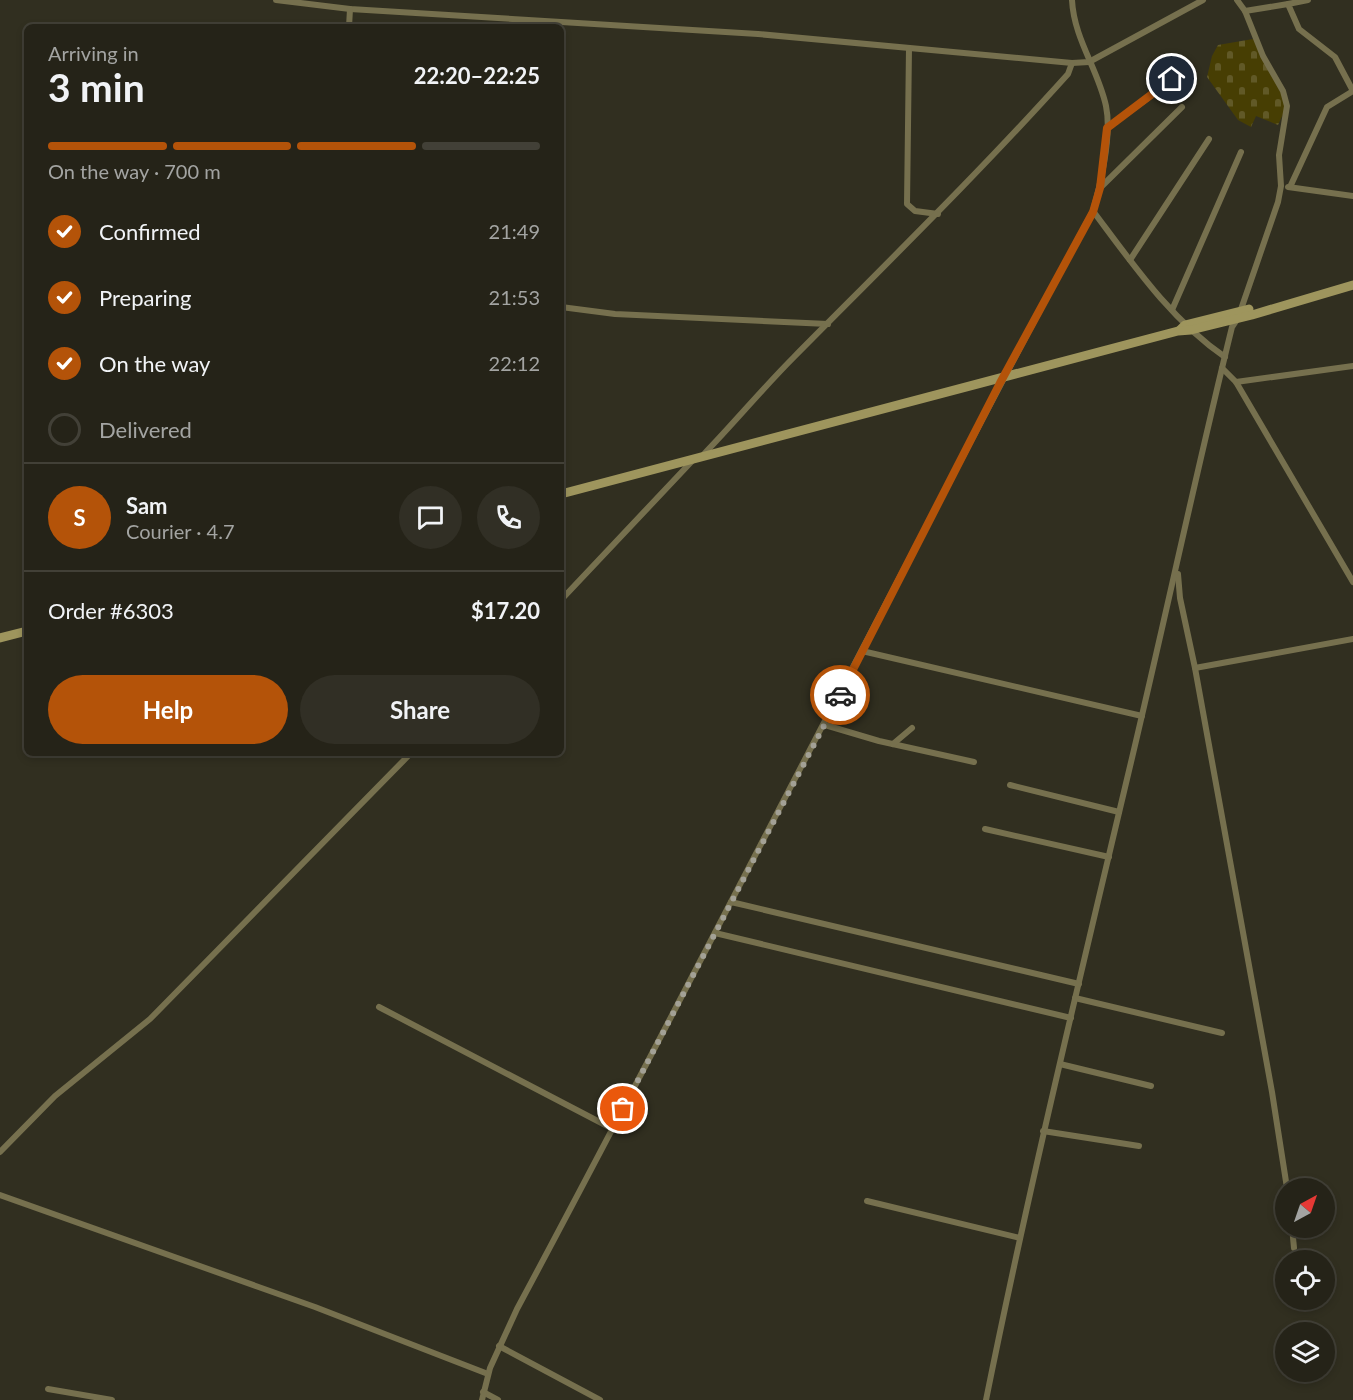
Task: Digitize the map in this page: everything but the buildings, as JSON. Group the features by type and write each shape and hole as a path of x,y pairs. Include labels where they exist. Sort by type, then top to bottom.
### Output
{"main road":[{"path":"564,493 700,455 1185,329 1232,319 1251,309 1261,310 1353,285"},
{"path":"0,638 24,632"}],"street":[{"path":"276,0 350,9 758,34 1072,63 1089,62 1203,0"},
{"path":"482,1400 488,1374 499,1346 825,725 1004,376 1093,212 1100,188 1107,128 1106,107 1074,24 1072,0"},
{"path":"986,1400 1043,1131 1178,568 1232,319 1281,186 1280,155 1287,99 1263,56 1245,11 1237,0"},
{"path":"1245,11 1308,0"},
{"path":"1288,4 1299,29 1335,57 1353,91 1327,107 1290,187"},
{"path":"349,24 350,9"},
{"path":"909,48 907,204 915,212 939,214"},
{"path":"564,597 828,324 939,214 1060,83 1072,63"},
{"path":"1107,128 1182,73"},
{"path":"1100,188 1182,107"},
{"path":"1130,260 1209,139"},
{"path":"1172,310 1193,267 1241,152"},
{"path":"1281,186 1353,195"},
{"path":"1093,212 1185,329 1225,357"},
{"path":"564,307 615,314 828,324"},
{"path":"1236,382 1353,366"},
{"path":"1222,368 1236,382 1353,582"},
{"path":"1178,568 1180,598 1196,668 1285,1178"},
{"path":"1196,668 1353,639"},
{"path":"862,651 1142,716"},
{"path":"825,725 893,744 974,762"},
{"path":"893,744 912,728"},
{"path":"0,1152 55,1096 150,1019 408,756"},
{"path":"1010,785 1119,812"},
{"path":"985,829 1109,857"},
{"path":"731,902 1079,984"},
{"path":"715,933 1071,1018"},
{"path":"1076,998 1222,1033"},
{"path":"379,1007 613,1129"},
{"path":"1060,1064 1151,1086"},
{"path":"1043,1131 1138,1146"},
{"path":"0,1195 315,1307 488,1374"},
{"path":"867,1202 1020,1238"},
{"path":"1293,1238 1294,1248"},
{"path":"499,1346 600,1400"},
{"path":"48,1389 112,1400"},
{"path":"483,1392 498,1400"}],"green space":[{"path":"1253,39 1282,93 1285,110 1278,125 1256,116 1251,127 1238,120 1207,77 1212,56 1218,45"}],"way so far":[{"path":"623,1109 840,695"}],"route":[{"path":"840,695 1000,383 1093,212 1100,188 1107,128 1172,79"}]}
